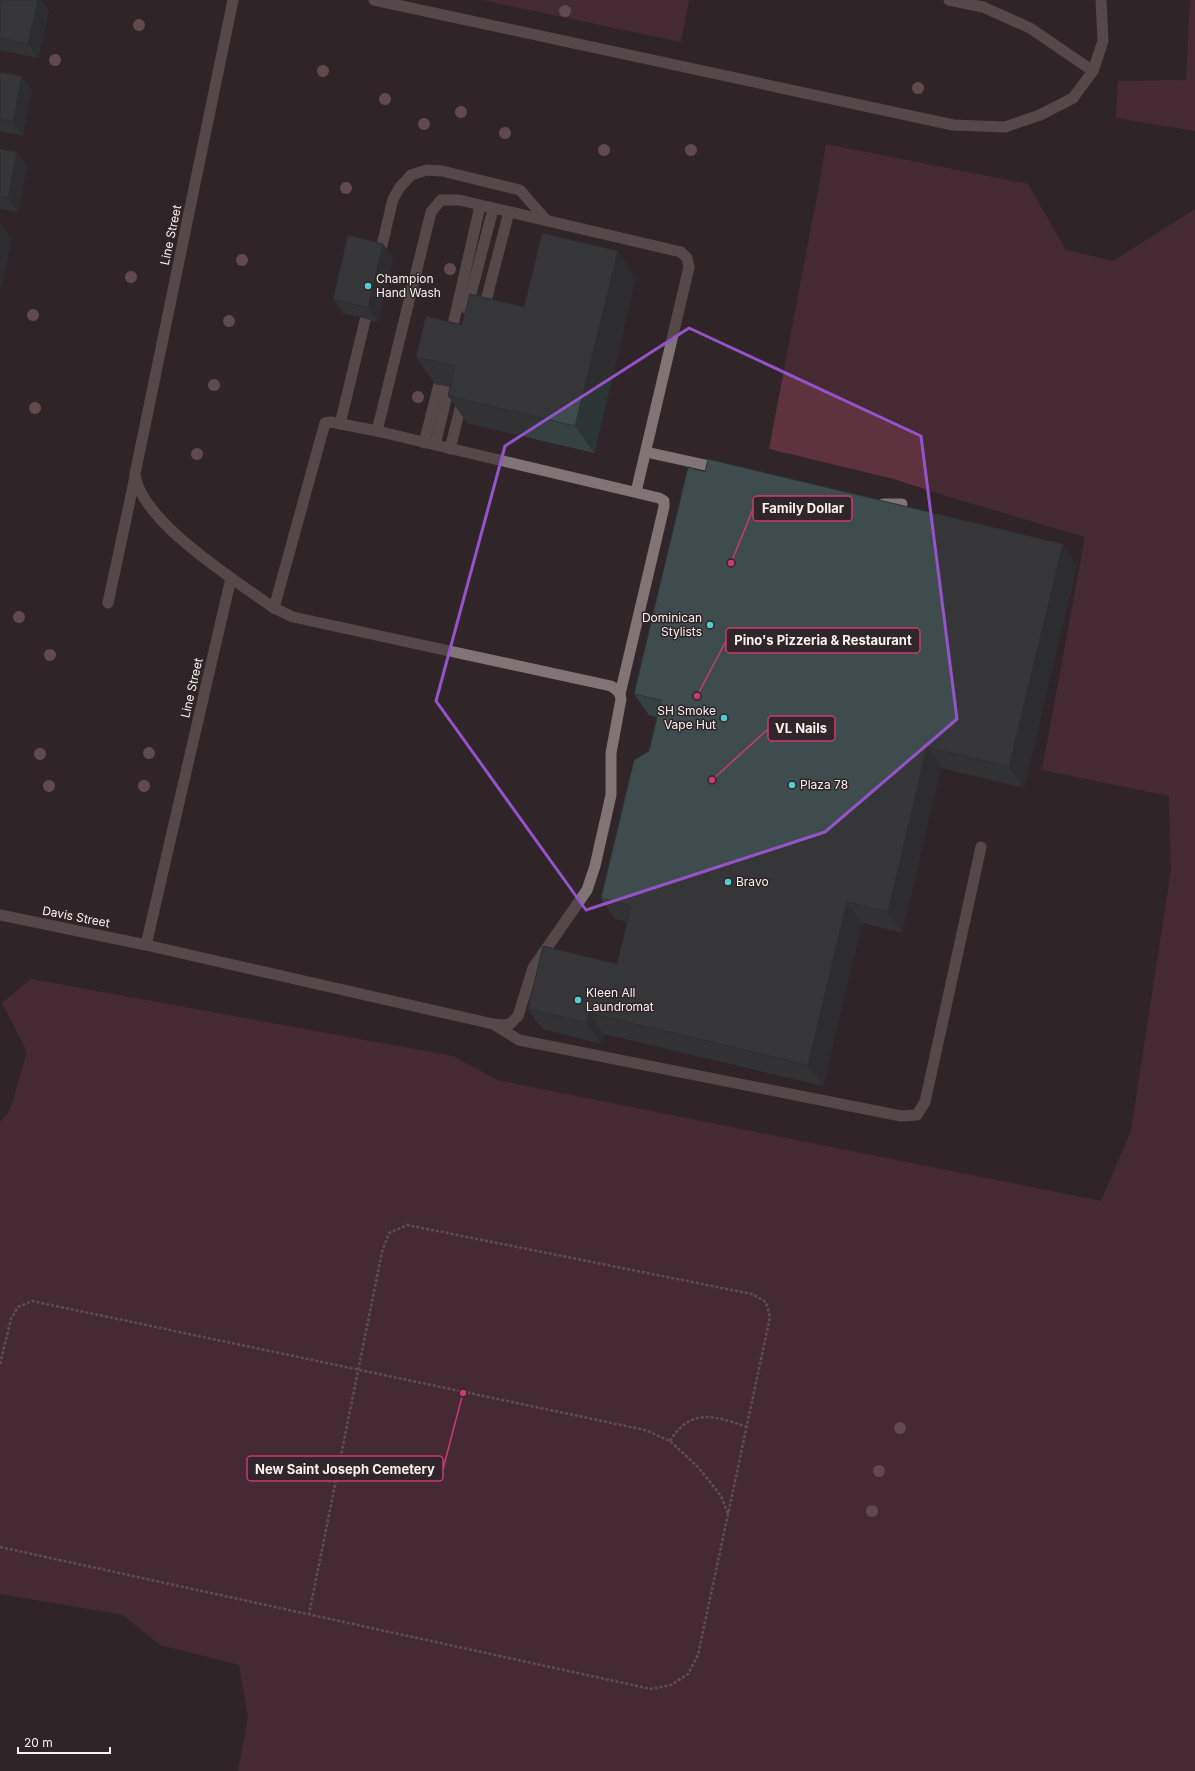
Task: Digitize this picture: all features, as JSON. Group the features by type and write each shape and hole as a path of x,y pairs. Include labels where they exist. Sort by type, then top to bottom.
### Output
{"street":[{"name":"Line Street","path":"108,604 233,0"},
{"path":"374,0 953,125 1005,127 1040,115 1073,98 1093,71 1103,41 1101,0"},
{"path":"949,0 983,7 1030,28 1093,71"},
{"path":"377,269 393,199 400,188 411,176 427,170 442,171 520,190 547,221"},
{"path":"376,432 431,212 442,200 459,200 681,252 687,258 689,268 636,492"},
{"path":"480,206 453,345 493,209"},
{"path":"482,320 509,212"},
{"path":"340,424 371,292"},
{"path":"424,443 444,386 435,445"},
{"path":"450,449 464,391"},
{"path":"274,608 322,429 325,423 331,422 435,445 636,492 659,498 664,501 664,507 620,694 620,704 614,728 611,753 611,795 595,866 587,890 533,968 518,1016 510,1024 493,1024"},
{"path":"646,452 731,470"},
{"name":"Line Street","path":"135,474 140,491 150,508 195,551 231,578 146,944"},
{"path":"870,501 885,504 902,504"},
{"path":"231,578 286,615 303,620 611,686 620,694"},
{"path":"493,1024 518,1040 901,1116 917,1115 925,1102 981,847"},
{"name":"Davis Street","path":"0,915 146,944 493,1024"}],"path":[{"path":"0,1548 651,1689 672,1685 688,1674 698,1655 770,1317 766,1302 752,1294 407,1225 389,1233 382,1252 309,1614"},
{"path":"0,1364 11,1319 18,1307 32,1301 645,1430 670,1441 699,1468 721,1496 728,1514"},
{"path":"670,1441 677,1430 697,1417 717,1417 747,1427"}],"highlighted area":[{"path":"689,328 921,436 957,719 825,832 586,910 436,701 505,446"}],"shaded area":[{"path":"482,0 689,0 681,42"},
{"path":"1190,0 1195,0 1195,131 1116,118 1118,81 1186,80"},
{"path":"826,144 1028,184 1066,250 1113,261 1195,209 1195,1771 238,1771 248,1717 239,1665 160,1645 123,1615 0,1594 0,1122 10,1110 27,1052 2,1003 31,979 453,1056 497,1080 1101,1201 1131,1131 1171,870 1169,796 1042,770 1085,537 894,479 769,449"}],"building":[{"path":"0,0 38,0 28,44 0,38"},
{"path":"0,72 22,76 13,122 0,119"},
{"path":"0,149 17,152 8,198 0,196"},
{"path":"542,233 618,251 575,426 448,396 455,366 416,357 426,316 462,325 470,294 524,307"},
{"path":"348,235 383,244 368,308 333,299"},
{"name":"Plaza 78","path":"708,459 1063,544 1009,767 927,747 888,912 847,902 808,1065 589,1013 587,1023 528,1009 543,946 617,964 631,906 601,898 634,760 649,751 661,700 634,694 688,467 705,472"}],"place":[{"name":"Champion Hand Wash","path":"368,286"},
{"name":"Family Dollar","path":"731,563"},
{"name":"Dominican Stylists","path":"710,625"},
{"name":"Pino's Pizzeria & Restaurant","path":"697,696"},
{"name":"SH Smoke Vape Hut","path":"724,718"},
{"name":"VL Nails","path":"712,780"},
{"name":"Plaza 78","path":"792,785"},
{"name":"Bravo","path":"728,882"},
{"name":"Kleen All Laundromat","path":"578,1000"},
{"name":"New Saint Joseph Cemetery","path":"463,1393"}]}
